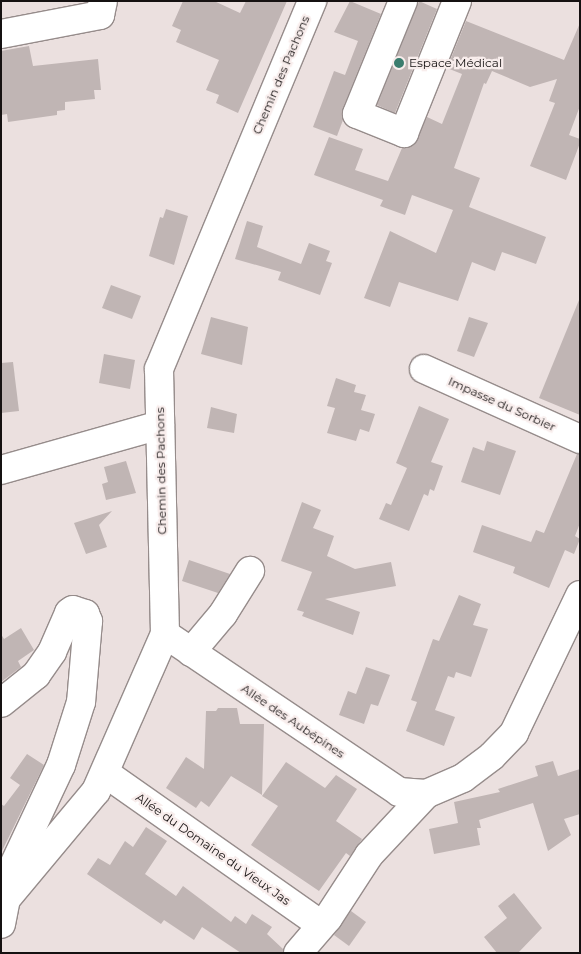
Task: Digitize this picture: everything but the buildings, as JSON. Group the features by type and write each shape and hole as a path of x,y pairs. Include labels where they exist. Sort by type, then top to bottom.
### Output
{"street":[{"path":"1,34 100,15 103,1"},
{"name":"Chemin des Pachons","path":"3,904 96,791 165,634 159,369 312,1"},
{"path":"403,1 357,114 404,133 457,1"},
{"name":"Impasse du Sorbier","path":"424,369 580,439"},
{"path":"1,470 160,425"},
{"path":"191,652 223,614 250,571"},
{"path":"298,953 321,925 369,856 426,794 463,778 492,756 514,733 580,595"},
{"path":"1,703 36,675 52,652 69,613 73,610 85,614 88,621 84,675 72,729 61,765 3,904"},
{"name":"Allée des Aubépines","path":"165,634 399,792 426,794"},
{"name":"Allée du Domaine du Vieux Jas","path":"104,773 321,925"}],"place":[{"name":"Espace Médical","path":"399,63"}]}
